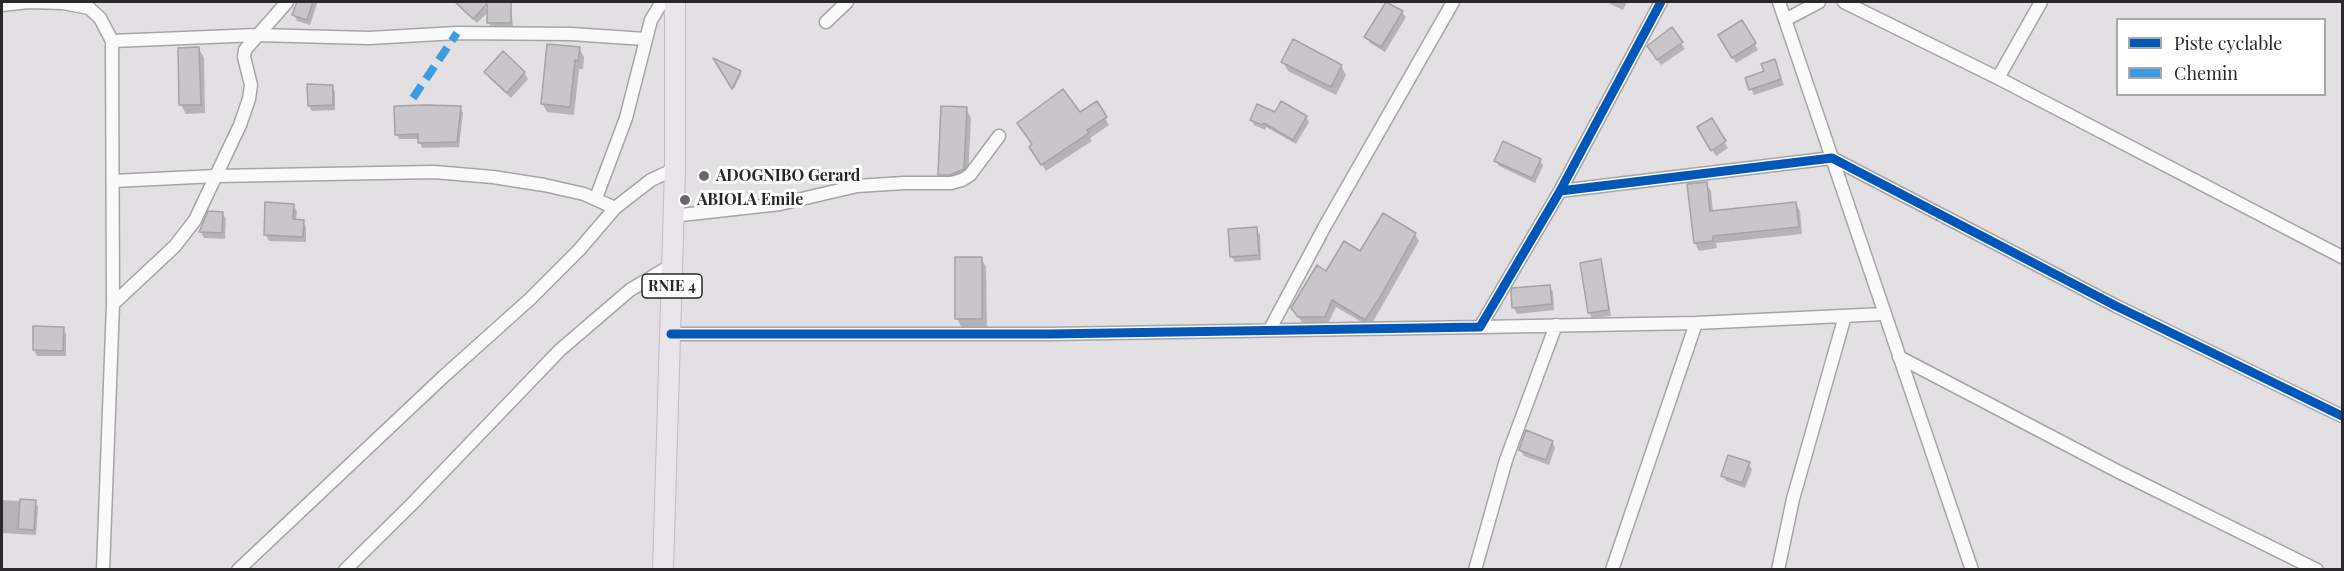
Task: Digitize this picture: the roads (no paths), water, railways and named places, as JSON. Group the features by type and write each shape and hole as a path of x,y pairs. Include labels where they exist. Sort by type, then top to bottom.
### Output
{"main road":[{"name":"RNIE 4","path":"663,570 675,169 675,2"}],"street":[{"path":"2,5 28,2 63,3 89,8 100,18 112,41 113,304 103,570"},
{"path":"113,304 186,235 195,220 240,125 249,99 251,85 245,50 287,2"},
{"path":"596,198 626,118 651,20 662,2"},
{"path":"826,22 847,2"},
{"path":"1270,329 1325,226 1453,2"},
{"path":"1480,327 1560,191 1661,2"},
{"path":"1779,2 1972,570"},
{"path":"1785,20 1819,2"},
{"path":"1844,2 1998,78 2343,256"},
{"path":"1998,78 2041,2"},
{"path":"112,41 257,35 369,38 457,33 547,34 645,39"},
{"path":"672,216 780,204 857,186 951,183 970,175 999,136"},
{"path":"1560,191 1832,158 2116,306 2343,416"},
{"path":"238,570 435,384 530,299 579,250 615,208 651,180 675,169"},
{"path":"113,181 216,176 434,172 493,177 568,190 596,198 615,208"},
{"path":"345,570 560,350 630,290 672,265"},
{"path":"671,334 1050,334 1480,327 1696,323 1884,314"},
{"path":"1778,570 1793,499 1845,316"},
{"path":"1612,570 1696,323"},
{"path":"1475,570 1506,460 1556,325"},
{"path":"1899,357 2119,472 2317,570"}],"place":[{"name":"ADOGNIBO Gerard","path":"704,176"},
{"name":"ABIOLA Emile","path":"685,200"}]}
